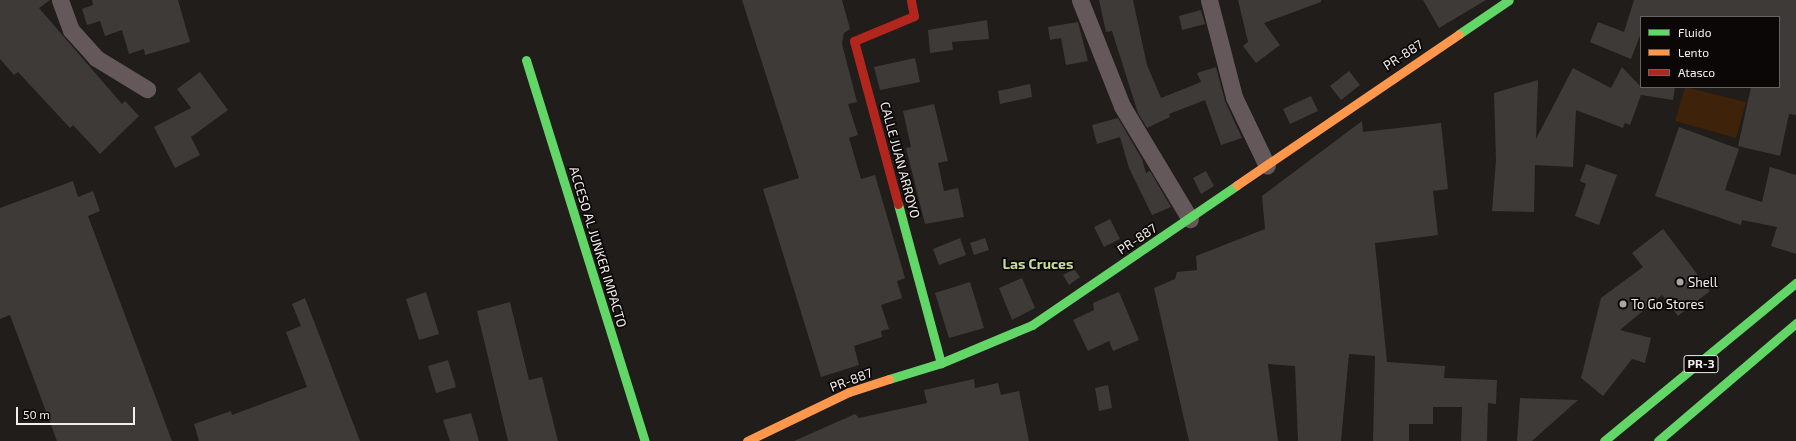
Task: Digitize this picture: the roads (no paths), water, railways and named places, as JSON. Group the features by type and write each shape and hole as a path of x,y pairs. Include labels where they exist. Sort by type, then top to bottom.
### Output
{"main road":[{"name":"CALLE JUAN ARROYO","path":"911,0 914,16 854,41 941,363"},
{"name":"PR-887","path":"747,441 849,392 941,363 1032,325 1190,219 1509,0"},
{"name":"ACCESO AL JUNKER IMPACTO","path":"526,60 645,441"},
{"name":"PR-3","path":"1604,441 1669,391 1796,283"},
{"name":"PR-3","path":"1658,441 1796,322"}],"street":[{"path":"60,0 71,30 96,58 147,88"},
{"path":"1080,0 1125,112 1190,219"},
{"path":"1209,0 1234,97 1267,166"}],"place":[{"name":"Shell","path":"1680,282"},
{"name":"To Go Stores","path":"1623,304"}],"district":[{"name":"Las Cruces","path":"1038,264"}]}
